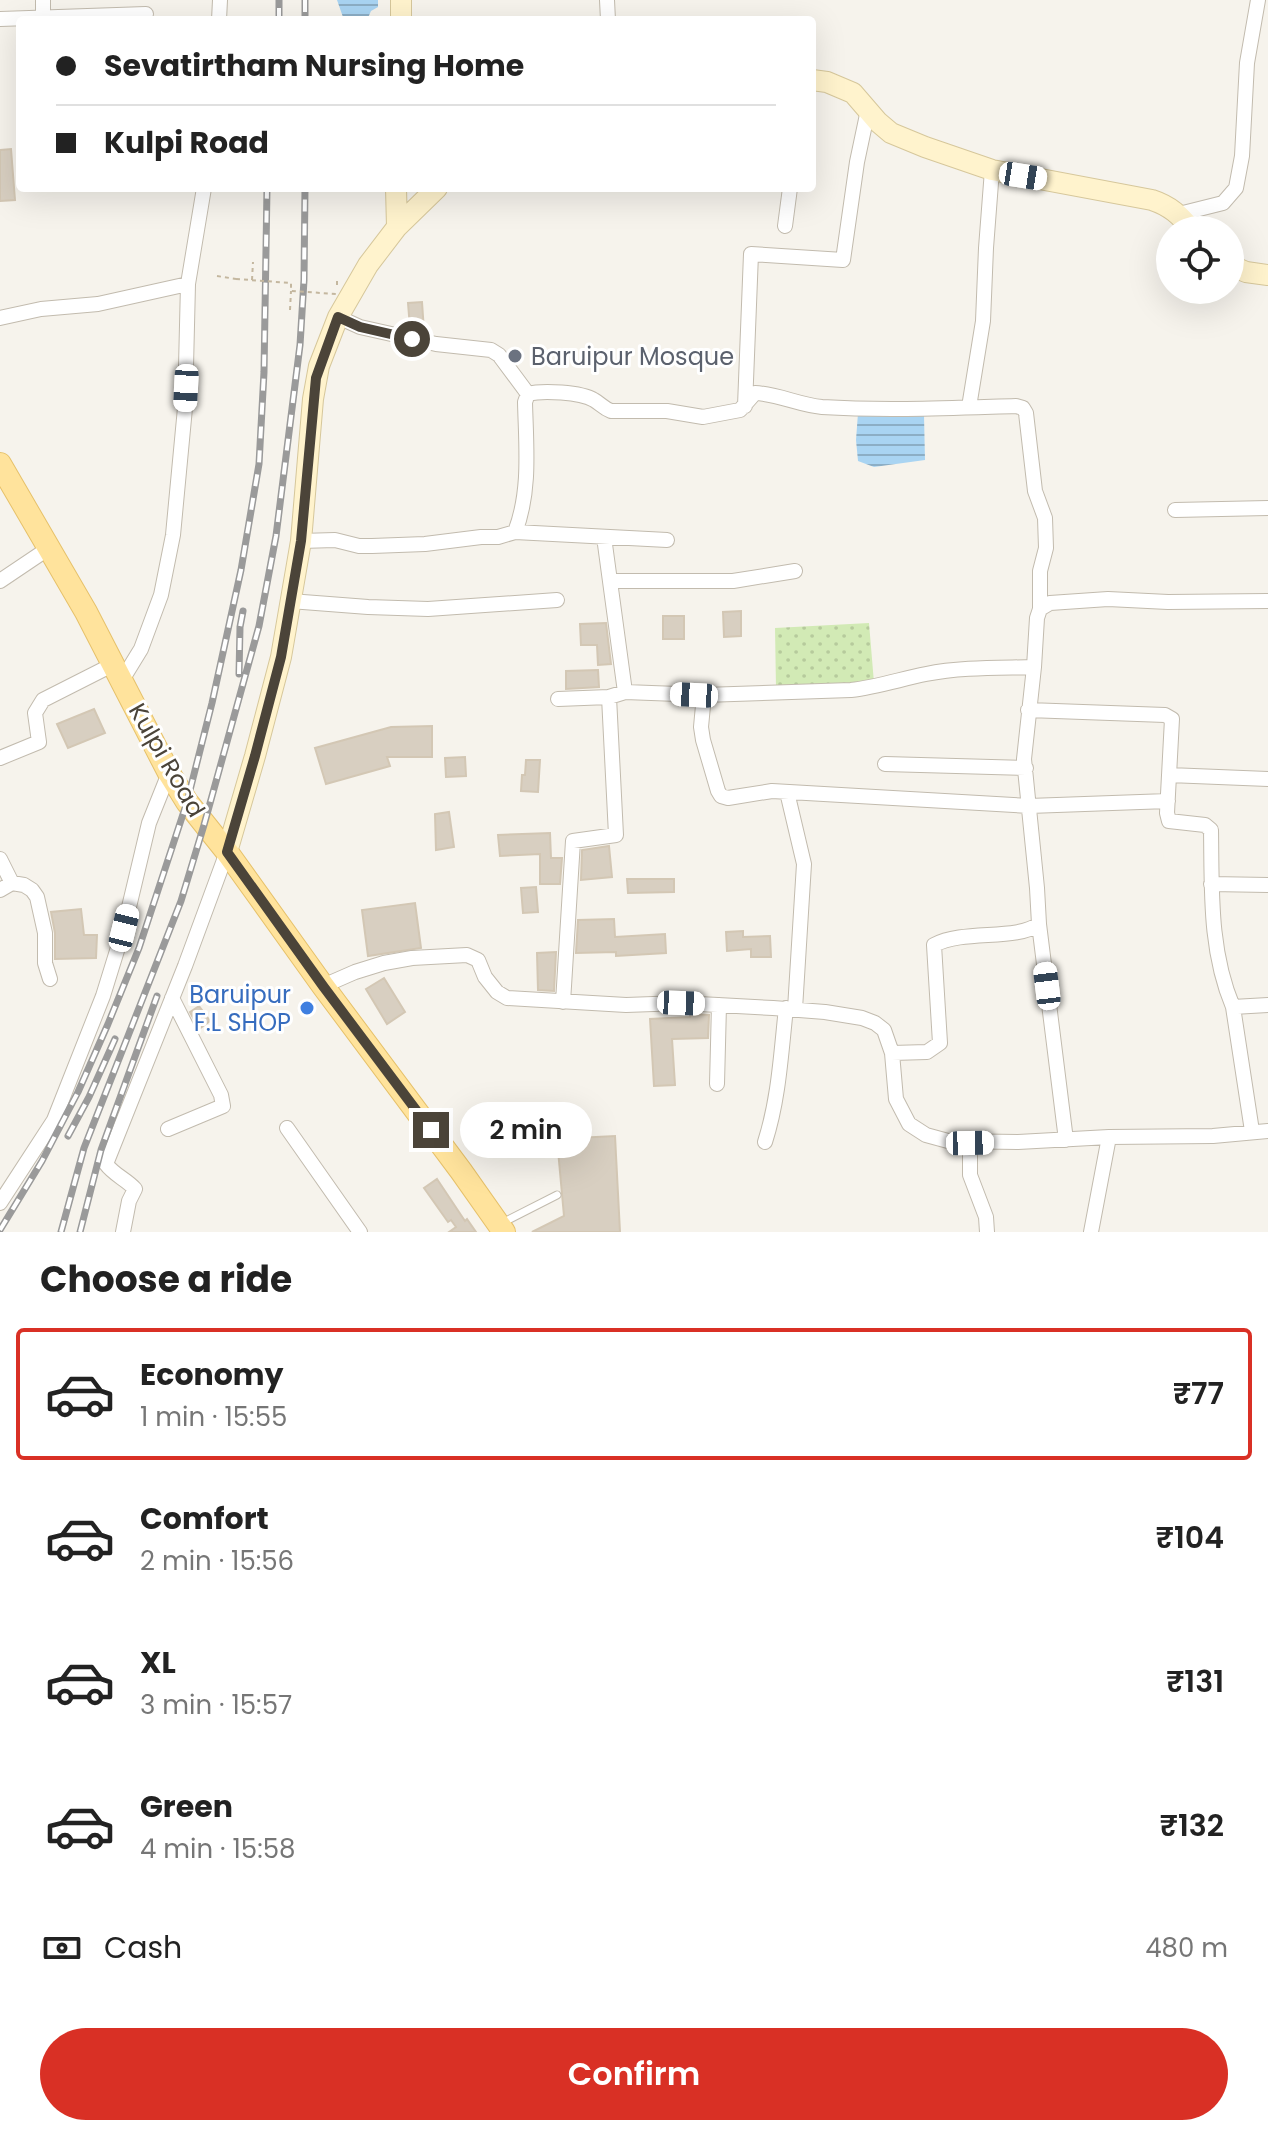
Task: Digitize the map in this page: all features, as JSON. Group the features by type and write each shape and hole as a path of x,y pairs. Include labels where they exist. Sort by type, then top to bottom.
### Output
{"main road":[{"path":"816,81 841,86 853,93 891,133 925,147 992,170 1136,196 1167,205 1179,216"},
{"path":"396,192 397,227"},
{"path":"227,852 274,687 301,541 316,378 338,317 368,265 397,227 433,192"},
{"path":"1244,271 1268,275"},
{"name":"Kulpi Road","path":"0,464 118,672 169,773 204,825 461,1171 498,1228"}],"street":[{"path":"1198,216 1223,203 1236,188 1242,156 1247,63 1258,0"},
{"path":"82,16 148,11"},
{"path":"745,406 751,254 843,260 868,110"},
{"path":"969,407 983,321 992,170"},
{"path":"0,758 39,742 35,713 43,700 118,672 141,649 161,595 173,535 185,408 188,284 203,192"},
{"path":"785,226 789,192"},
{"path":"0,318 41,309 98,304 188,284"},
{"path":"338,317 360,327 436,344 491,350 499,355 528,394"},
{"path":"528,394 549,392 591,398 611,411 667,411 703,417 728,413 745,406 751,395 761,393 809,406 833,408 1023,408 1035,491 1045,518 1046,548 1040,571 1040,609 1024,759 1039,924 1066,1140"},
{"path":"515,532 525,490 525,402 528,394"},
{"path":"1175,510 1268,508"},
{"path":"301,541 335,540 372,546 498,537 515,532 667,540"},
{"path":"604,537 625,692"},
{"path":"0,581 49,548"},
{"path":"610,581 733,581 795,571"},
{"path":"290,601 428,609 557,600"},
{"path":"1040,609 1050,603 1081,600 1268,601"},
{"path":"558,699 609,697 625,692 704,695 851,690 956,669 1034,667"},
{"path":"704,695 703,740 721,796 728,798 759,792 787,792 1029,806 1168,801"},
{"path":"563,1002 573,841 616,835 609,697"},
{"path":"1028,710 1165,715 1172,719 1169,821 1205,825 1211,830 1212,925 1218,964 1233,1007 1252,1131"},
{"path":"885,764 1026,768"},
{"path":"0,1203 54,1120 87,1037 124,928 149,823 169,773"},
{"path":"1169,775 1268,779"},
{"path":"765,1142 778,1092 804,875 787,792"},
{"path":"123,1232 129,1201 135,1189 106,1164 227,852"},
{"path":"0,859 6,887 24,885 37,897 45,933 45,963 50,979"},
{"path":"1211,884 1268,885"},
{"path":"892,1053 927,1052 940,1043 934,945 947,938 1021,931 1039,924"},
{"path":"323,986 384,963 467,955 478,960 491,985 507,998 719,1005 790,1009 862,1018 884,1030 892,1053 896,1099 909,1124 926,1135 948,1141 970,1143 1213,1136 1268,1131"},
{"path":"168,1129 223,1106 221,1095 172,998"},
{"path":"717,1084 719,1005"},
{"path":"1233,1007 1268,1005"},
{"path":"287,1128 360,1232"},
{"path":"1091,1232 1109,1137"},
{"path":"970,1143 970,1175 986,1217 987,1232"}],"lane":[{"path":"498,1228 557,1195"}],"path":[{"path":"252,280 253,262"},
{"path":"217,276 291,283 290,310"},
{"path":"291,291 337,294"}],"green space":[{"path":"869,623 874,683 776,688 775,628"}],"water":[{"path":"337,0 378,0 378,7 369,16 343,16"},
{"path":"858,413 924,415 925,460 874,467 858,461"}],"building":[{"path":"11,149 15,200 0,201 0,150"},
{"path":"422,302 424,331 410,328 408,303"},
{"path":"741,611 741,636 724,637 723,612"},
{"path":"663,616 684,616 684,639 663,639"},
{"path":"606,623 611,664 598,665 597,645 581,645 580,624"},
{"path":"598,670 599,687 566,689 566,671"},
{"path":"94,709 105,733 68,748 57,724"},
{"path":"432,726 432,757 387,757 390,766 326,784 315,748 391,727"},
{"path":"465,757 466,776 446,777 445,758"},
{"path":"526,760 540,760 538,792 521,791"},
{"path":"449,812 454,847 436,850 435,814"},
{"path":"550,833 551,858 562,858 560,884 540,884 540,854 500,856 498,835"},
{"path":"609,846 612,877 581,880 582,850"},
{"path":"627,879 674,879 674,892 628,893"},
{"path":"536,887 538,912 523,913 521,888"},
{"path":"415,903 421,948 368,956 362,910"},
{"path":"81,909 84,935 97,935 96,958 55,959 51,912"},
{"path":"614,919 615,937 665,934 666,953 616,956 616,952 576,953 578,920"},
{"path":"743,931 743,937 770,936 771,957 751,957 751,949 727,951 726,932"},
{"path":"556,952 554,991 538,990 537,953"},
{"path":"384,978 405,1012 387,1024 366,989"},
{"path":"199,1006 210,1021 199,1029 190,1012"},
{"path":"690,1014 709,1015 708,1038 672,1039 675,1085 654,1086 650,1019 690,1017"},
{"path":"615,1136 620,1232 532,1232 564,1216 557,1139"},
{"path":"437,1179 476,1232 449,1232 456,1227 451,1220 448,1222 424,1188"}],"railway":[{"path":"279,0 279,16"},
{"path":"305,0 305,16"},
{"path":"0,1230 42,1161 78,1092 108,1024 139,948 187,802 241,570 259,464 267,192"},
{"path":"61,1232 84,1148 181,901 259,626 276,536 300,345 305,192"},
{"path":"239,674 243,611"},
{"path":"80,1232 101,1150 157,996"},
{"path":"68,1136 115,1039"}],"place":[{"name":"Baruipur Mosque","path":"515,356"},
{"name":"Baruipur F.L SHOP","path":"307,1008"}],"route":[{"path":"412,339 360,327 338,317 319,366 313,399 301,541 281,657 227,852 431,1130"}]}
